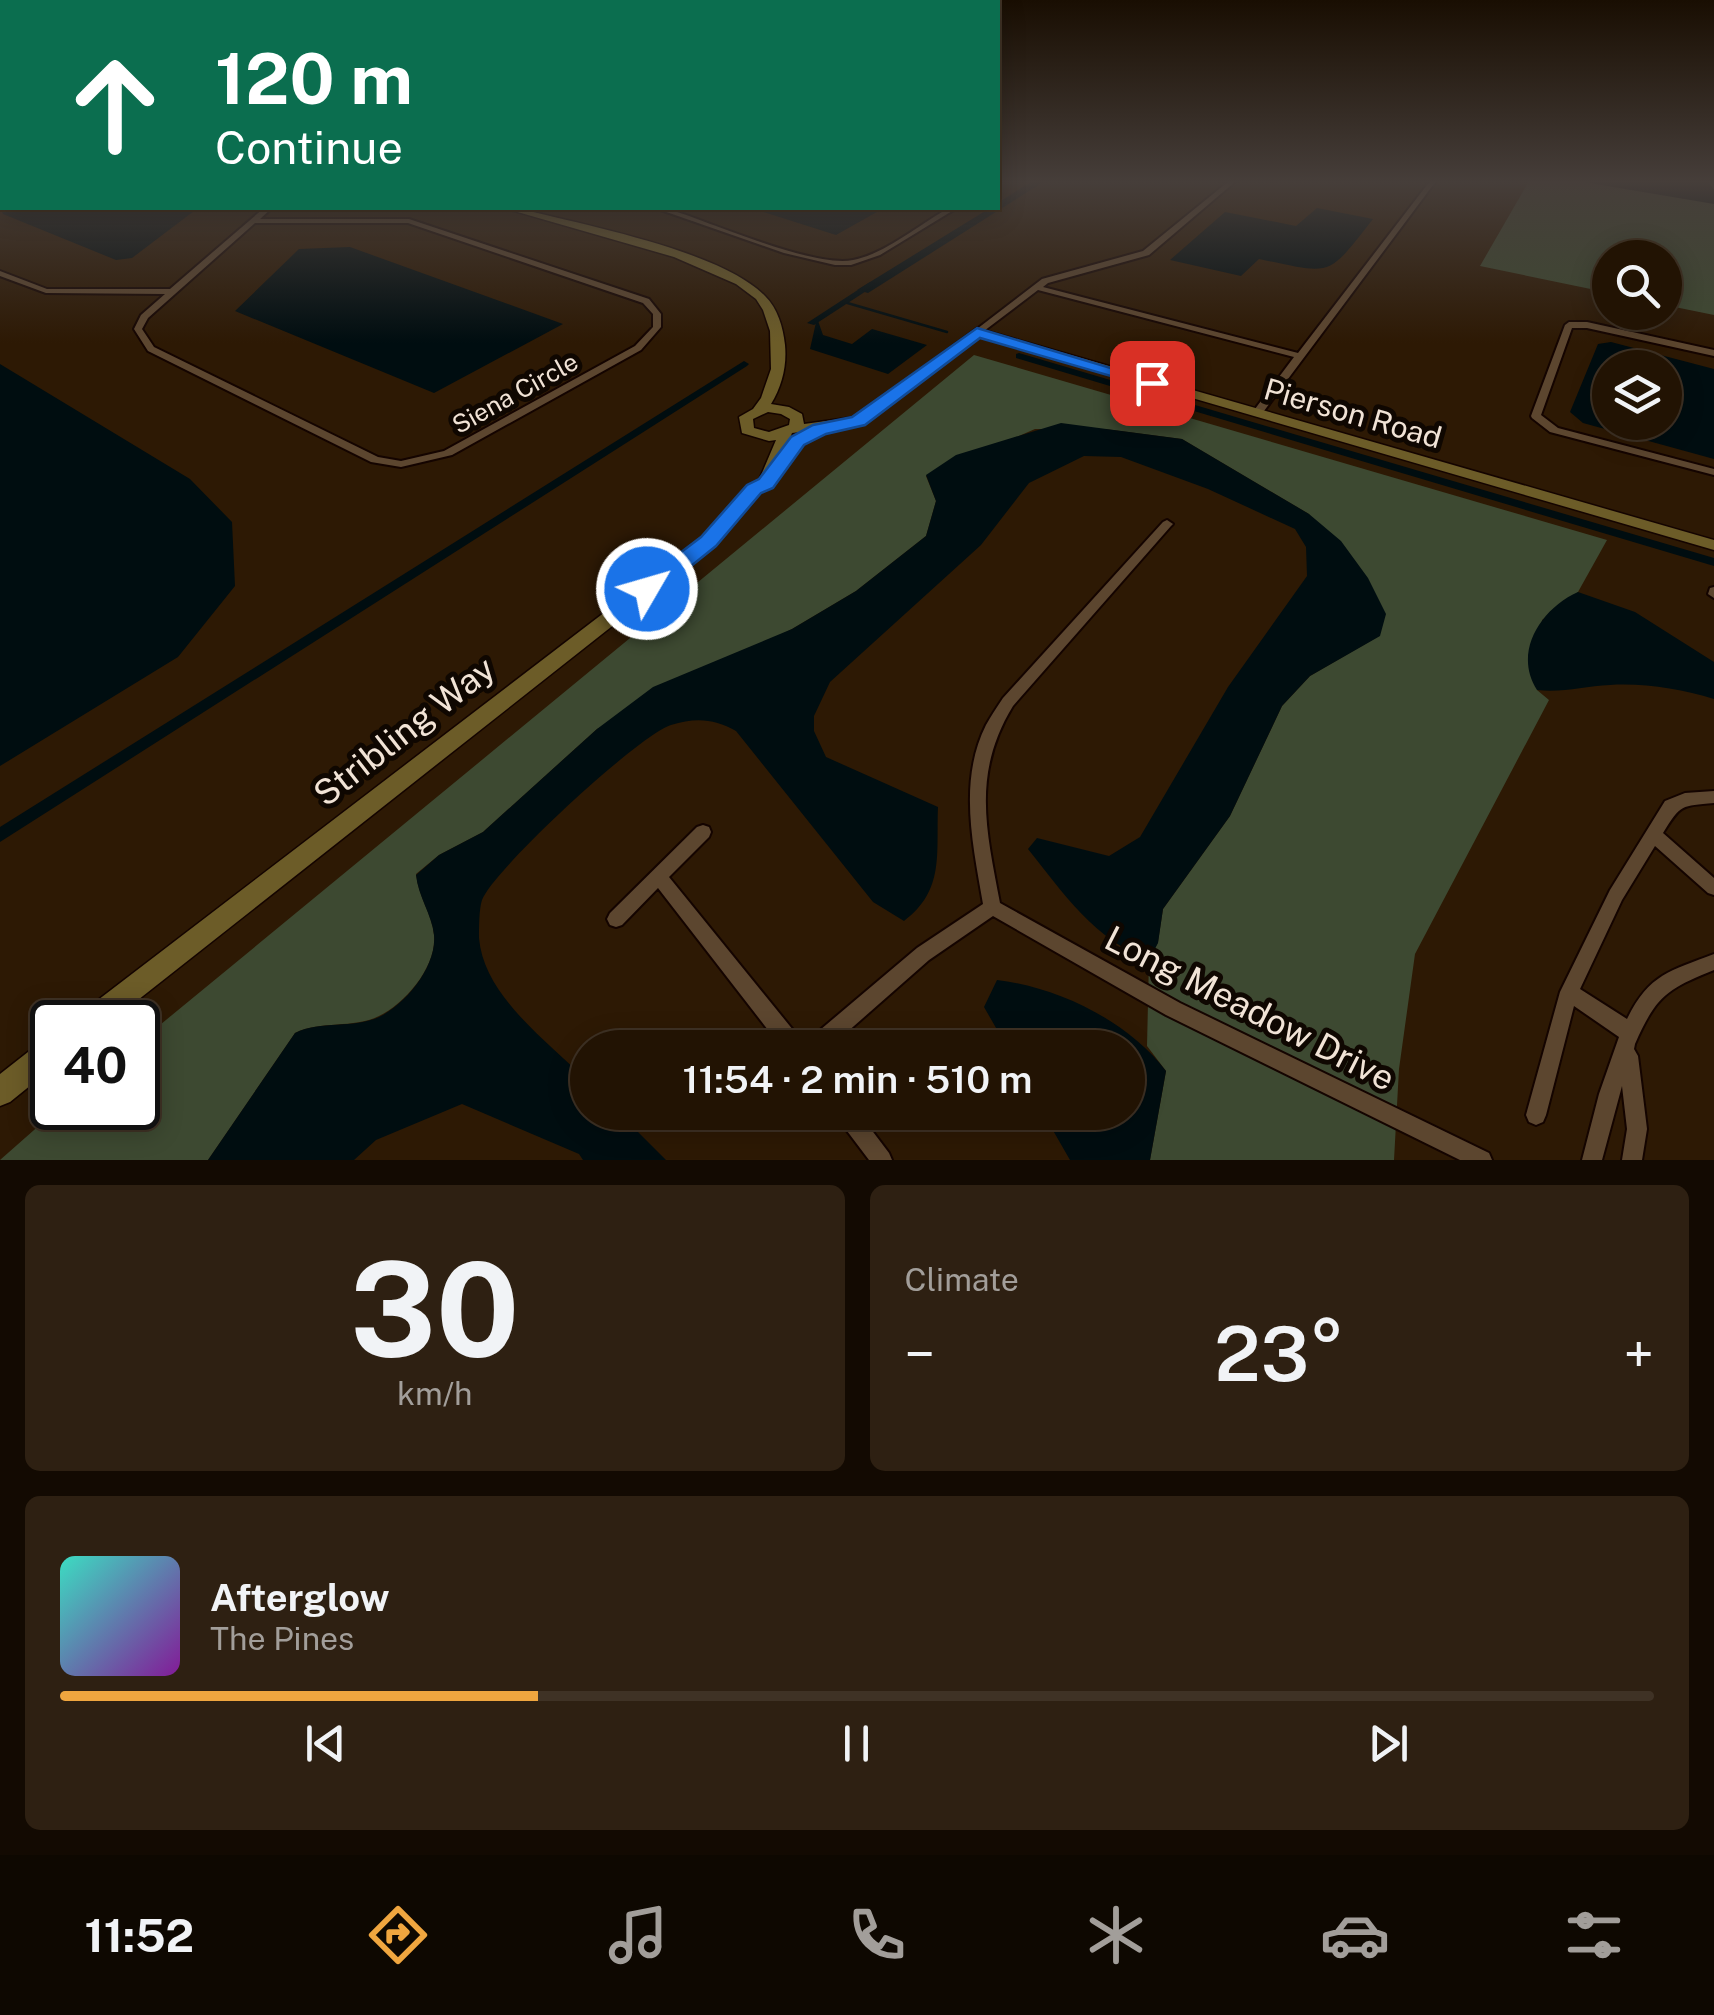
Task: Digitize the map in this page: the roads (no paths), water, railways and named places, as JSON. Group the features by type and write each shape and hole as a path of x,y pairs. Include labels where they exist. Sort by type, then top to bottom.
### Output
{"street":[{"name":"Siena Circle","path":"237,235 144,317 138,330 151,349 375,460 401,464 448,453 638,348 657,327 657,314 646,300 451,235"},
{"path":"596,235 728,276 770,310 776,326 778,365 772,394 743,424 756,435 764,454 761,484"},
{"path":"746,235 815,262 839,264 866,258 906,235"},
{"path":"756,435 790,422 837,422 864,416 1035,287 1066,274 1146,253 1168,235"},
{"path":"1257,413 1391,235"},
{"path":"0,274 46,291 172,292"},
{"path":"1035,287 1300,356"},
{"path":"1714,353 1588,325 1570,325 1536,416 1554,430 1714,472"},
{"name":"Pierson Road","path":"977,332 1714,546"},
{"path":"778,365 783,373 781,401 790,422"},
{"path":"782,387 800,408 837,422"},
{"path":"759,410 790,422"},
{"name":"Stribling Way","path":"118,1000 709,541 761,484 790,422"},
{"path":"761,484 798,441 837,422"},
{"path":"835,1030 922,954 992,907 975,795 981,752 990,729 1008,702 1166,524"},
{"path":"1536,1115 1570,992 1616,895 1670,806 1685,799 1714,797"},
{"path":"616,919 703,832"},
{"path":"1653,834 1714,888"},
{"path":"658,876 781,1030"},
{"name":"Long Meadow Drive","path":"992,907 1188,1017 1482,1160"},
{"path":"1592,1160 1628,1040 1656,990 1714,962"},
{"path":"1570,992 1628,1040 1637,1129 1632,1160"},
{"path":"0,1092 30,1069"},
{"path":"859,1130 882,1160"}],"waterway":[{"path":"811,323 873,284"},
{"path":"844,302 947,332"},
{"path":"1019,356 1714,562"},
{"path":"0,835 744,364"}]}
